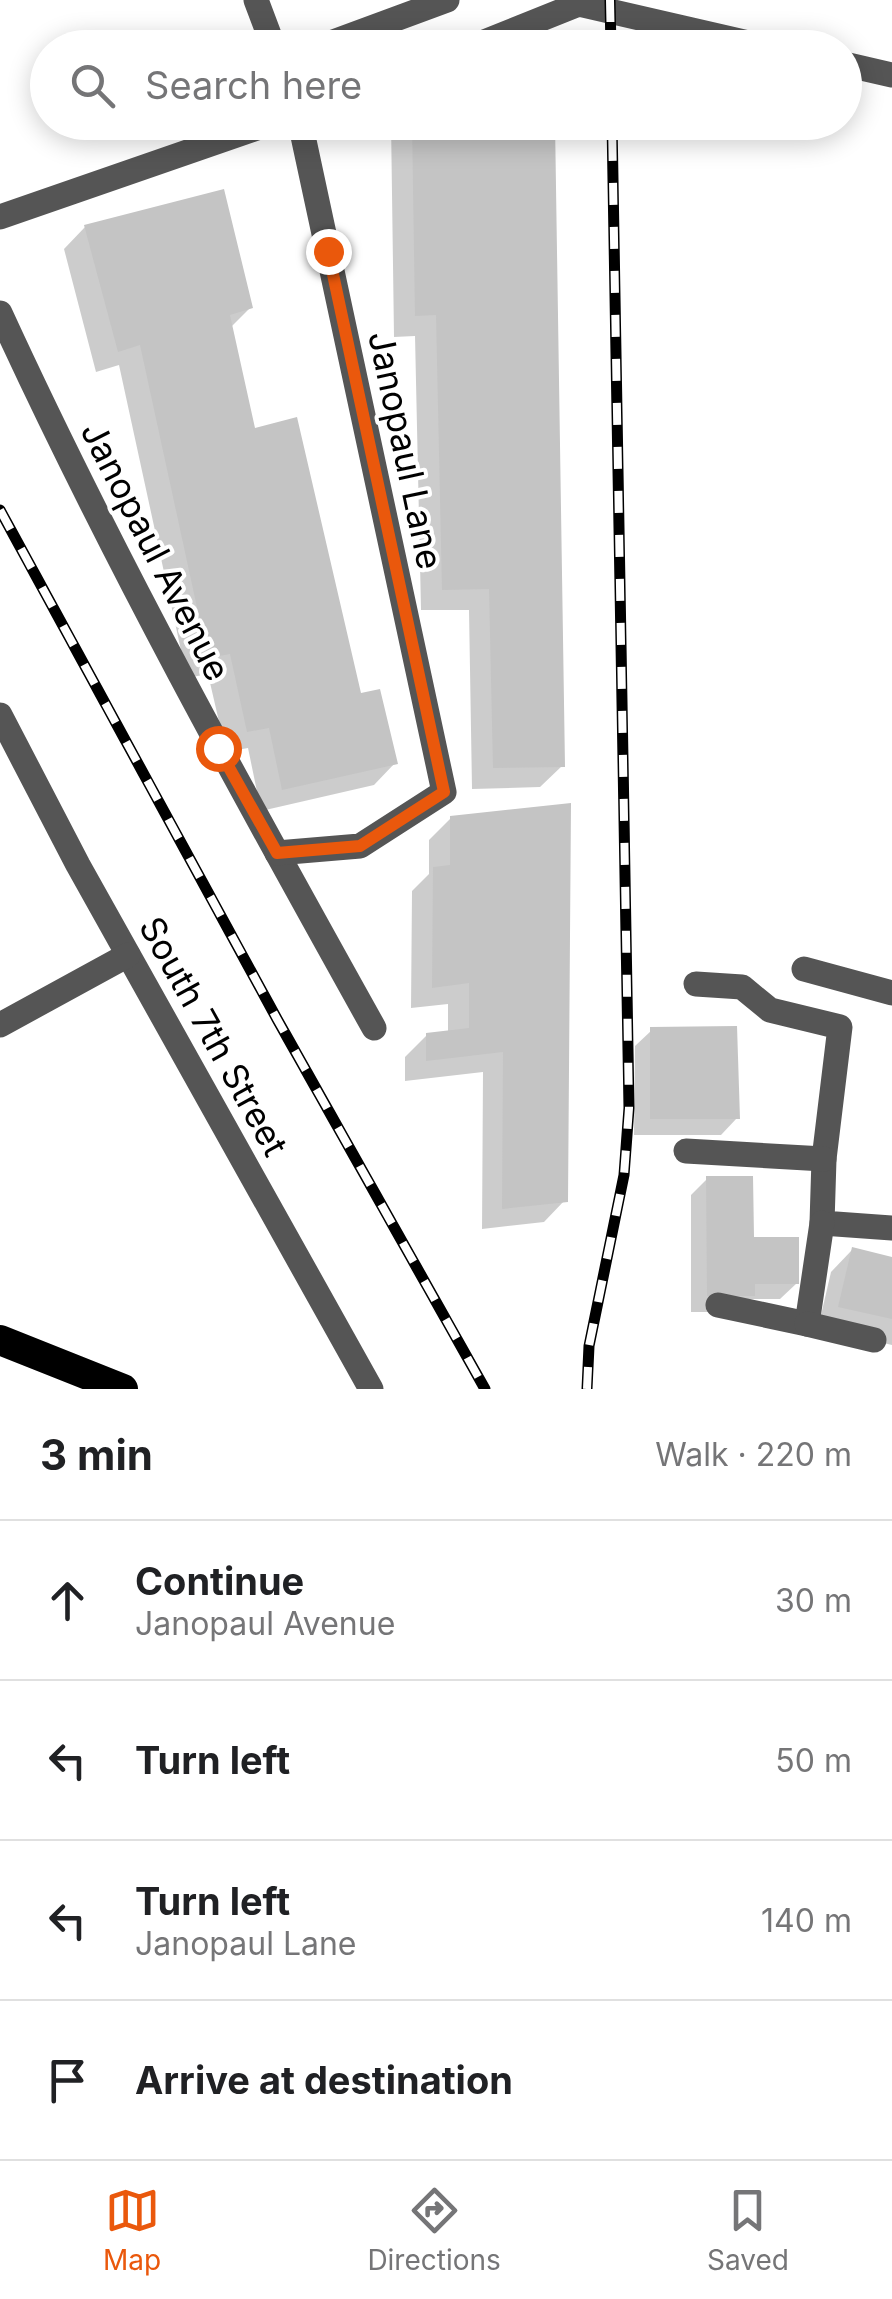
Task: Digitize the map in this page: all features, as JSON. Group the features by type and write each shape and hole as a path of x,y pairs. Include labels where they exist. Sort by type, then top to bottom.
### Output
{"highway":[{"path":"0,1340 123,1389"}],"street":[{"path":"367,30 448,0"},
{"path":"266,2 271,30"},
{"path":"511,30 579,2 695,30"},
{"path":"862,68 892,75"},
{"path":"0,218 223,140"},
{"name":"Janopaul Lane","path":"277,853 360,846 444,792 304,140"},
{"name":"Janopaul Avenue","path":"0,312 46,414 199,714 374,1028"},
{"name":"South 7th Street","path":"0,715 128,954 371,1389"},
{"path":"0,1025 128,954"},
{"path":"804,969 892,993"},
{"path":"696,984 742,988 770,1010 840,1027 824,1159 822,1223 807,1324"},
{"path":"686,1151 824,1159"},
{"path":"822,1223 892,1228"},
{"path":"718,1305 874,1340"}],"building":[{"path":"412,140 555,140 565,767 493,768 489,589 442,590 436,315 415,316"},
{"path":"224,189 253,308 230,315 255,428 297,417 361,693 380,689 398,764 282,790 269,728 247,732 230,654 208,658 140,345 118,352 84,225"},
{"path":"571,803 568,1202 502,1209 503,1052 426,1061 426,1033 469,1028 469,983 432,988 433,867 450,865 450,816"},
{"path":"737,1026 740,1119 650,1119 650,1027"},
{"path":"706,1176 753,1176 754,1237 799,1237 799,1284 755,1284 755,1296 707,1296"},
{"path":"852,1247 892,1257 892,1319 838,1307"}],"railway":[{"path":"610,0 611,30"},
{"path":"587,1389 589,1346 624,1175 629,1108 612,140"},
{"path":"0,510 277,1019 485,1389"}],"route":[{"path":"218,748 277,853 360,846 444,792 328,251"}]}
